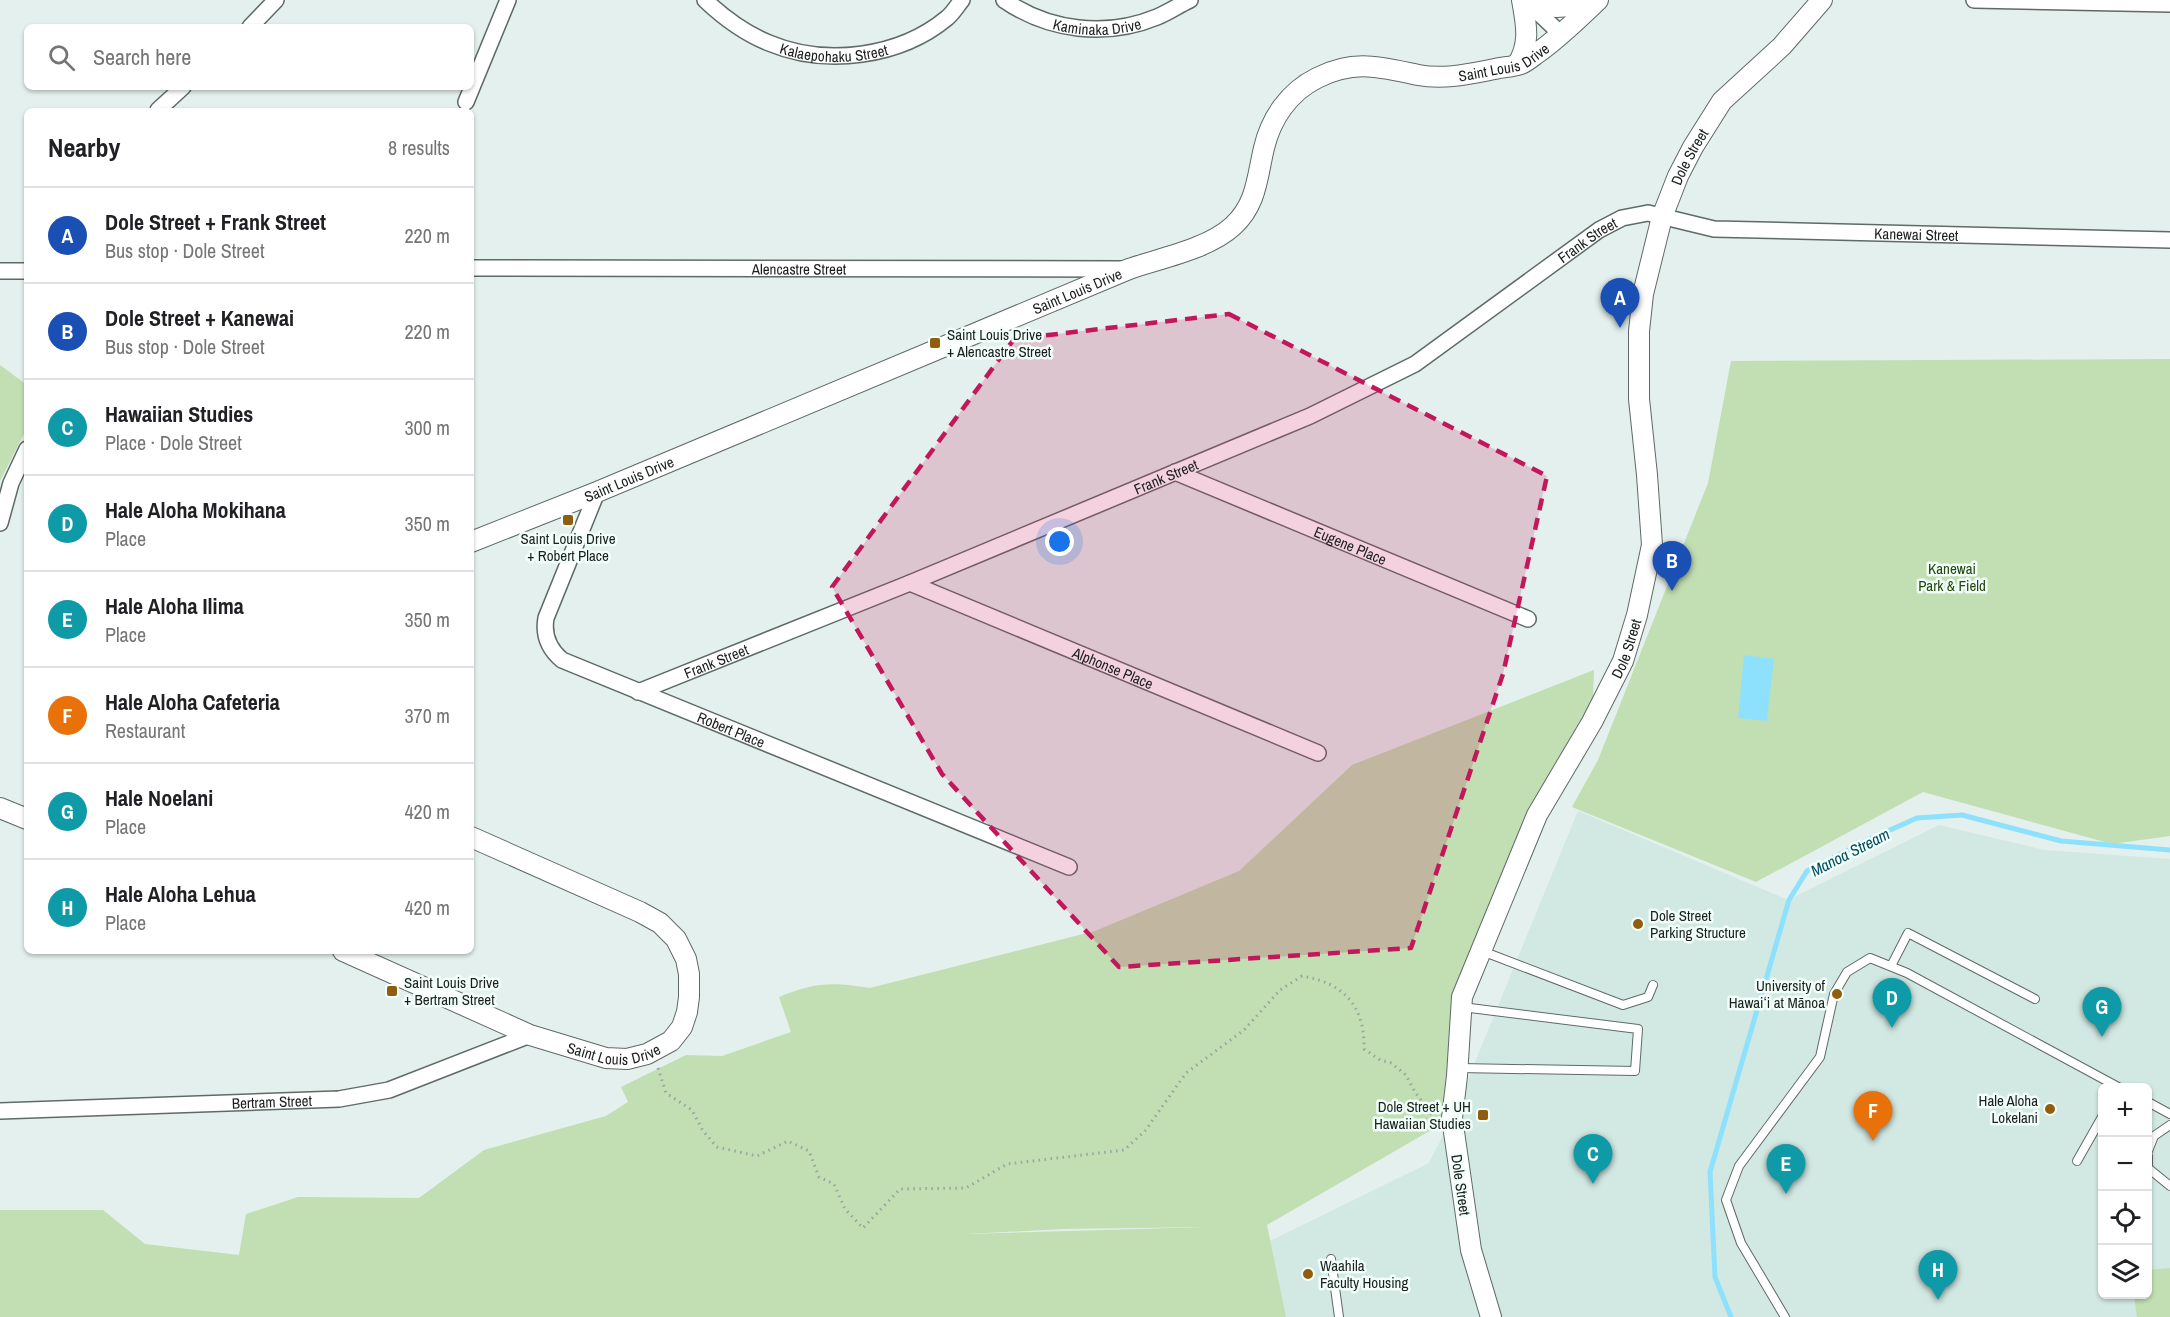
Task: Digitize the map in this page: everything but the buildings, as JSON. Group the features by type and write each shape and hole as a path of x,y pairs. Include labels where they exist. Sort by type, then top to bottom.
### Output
{"street":[{"path":"253,24 276,0"},
{"path":"474,83 508,0"},
{"name":"Kalaepohaku Street","path":"705,0 724,18 771,44 796,52 832,56 877,52 902,44 948,17 962,0"},
{"name":"Kaminaka Drive","path":"1004,0 1039,19 1062,26 1111,29 1135,25 1158,17 1190,0"},
{"path":"1524,0 1536,5 1560,6 1589,0"},
{"path":"1524,0 1562,35"},
{"path":"1517,65 1527,40 1524,0"},
{"name":"Saint Louis Drive","path":"474,542 1129,269 1202,245 1224,234 1241,218 1254,198 1264,150 1273,122 1291,97 1315,79 1343,68 1358,66 1373,65 1420,75 1445,77 1469,75 1522,64 1562,35 1598,0"},
{"name":"Dole Street","path":"1491,1317 1471,1250 1452,1118 1458,1068 1462,997 1537,815 1592,722 1623,661 1637,615 1652,545 1639,399 1639,330 1643,294 1662,217 1678,176 1693,147 1722,101 1782,46 1822,0"},
{"path":"1974,0 2170,4"},
{"path":"160,108 180,90"},
{"path":"466,102 471,90"},
{"name":"Frank Street","path":"638,692 910,583 1310,416 1415,364 1610,223 1648,213 1662,217"},
{"name":"Kanewai Street","path":"1662,217 1714,229 2170,240"},
{"name":"Alencastre Street","path":"474,268 1129,269"},
{"path":"0,271 24,271"},
{"path":"0,523 11,483 24,455"},
{"name":"Eugene Place","path":"1175,472 1528,619"},
{"name":"Robert Place","path":"597,492 546,618 546,636 550,647 562,660 1069,867"},
{"name":"Alphonse Place","path":"910,583 1318,753"},
{"path":"0,808 24,818"},
{"name":"Saint Louis Drive","path":"350,954 530,1035 606,1058 640,1057 671,1041 682,1027 687,1012 689,974 686,959 676,939 660,923 640,912 474,838"},
{"name":"Bertram Street","path":"0,1111 339,1099 388,1090 530,1035"}],"lane":[{"path":"1891,966 1908,933 2036,999"},
{"path":"1480,951 1623,1005 1648,997 1653,985"},
{"path":"1785,1317 1741,1243 1726,1200 1739,1166 1820,1057 1834,994 1847,972 1870,958 1891,966 2113,1083"},
{"path":"1458,1068 1635,1071 1638,1029 1462,1007"},
{"path":"2152,1104 2170,1114"},
{"path":"2077,1161 2098,1125"},
{"path":"2152,1141 2154,1136 2170,1125"},
{"path":"2152,1171 2170,1186"},
{"path":"1331,1259 1339,1317"}],"path":[{"path":"653,1052 666,1094 692,1110 703,1131 717,1147 757,1156 788,1140 809,1151 819,1177 834,1184 845,1209 863,1228 900,1189 966,1188 1007,1164 1124,1150 1145,1131 1186,1072 1244,1030 1280,990 1302,976 1320,979 1347,994 1357,1010 1364,1031 1364,1049 1406,1075 1415,1092 1437,1120 1452,1118"}],"highlighted area":[{"path":"1229,314 1547,476 1503,674 1411,948 1119,967 942,774 832,587 1014,339"}],"shaded area":[{"name":"University of Hawaiʻi at Mānoa","path":"1578,811 1788,900 1939,825 2044,850 2170,859 2170,1317 1115,1317 1429,1163 1452,1118"}],"green space":[{"name":"Kanewai Park & Field","path":"2170,359 2170,836 2112,844 1923,792 1756,882 1572,807 1598,760 1708,483 1731,361"},
{"path":"0,365 24,383 24,434 0,481"},
{"path":"1594,670 1592,722 1537,815 1462,997 1452,1118 1267,1225 1286,1317 0,1317 0,1210 103,1210 145,1244 239,1255 246,1214 298,1197 419,1198 484,1150 606,1116 628,1102 621,1087 686,1055 722,1056 791,1032 779,997 803,988 824,985 870,988 1095,931 1239,871 1352,765","holes":["1206,1227 966,1234 1064,1229"]},
{"path":"2170,1268 2170,1317 2137,1317 2135,1299 2152,1299 2152,1270"}],"water":[{"path":"1744,655 1774,659 1767,721 1738,718"}],"waterway":[{"name":"Manoa Stream","path":"1731,1317 1715,1277 1710,1172 1789,900 1807,871 1917,818 1962,815 2061,841 2170,850"}],"place":[{"name":"Dole Street + Frank Street","path":"1620,328"},
{"name":"Saint Louis Drive + Alencastre Street","path":"935,343"},
{"name":"Saint Louis Drive + Robert Place","path":"568,520"},
{"name":"Dole Street + Kanewai","path":"1672,591"},
{"name":"Dole Street Parking Structure","path":"1638,924"},
{"name":"Saint Louis Drive + Bertram Street","path":"392,991"},
{"name":"University of Hawaiʻi at Mānoa","path":"1837,994"},
{"name":"Hale Aloha Mokihana","path":"1892,1028"},
{"name":"Hale Noelani","path":"2102,1037"},
{"name":"Hale Aloha Lokelani","path":"2050,1109"},
{"name":"Dole Street + UH Hawaiian Studies","path":"1483,1115"},
{"name":"Hale Aloha Cafeteria","path":"1873,1141"},
{"name":"Hawaiian Studies","path":"1593,1184"},
{"name":"Hale Aloha Ilima","path":"1786,1194"},
{"name":"Waahila Faculty Housing","path":"1308,1274"},
{"name":"Hale Aloha Lehua","path":"1938,1300"}]}
